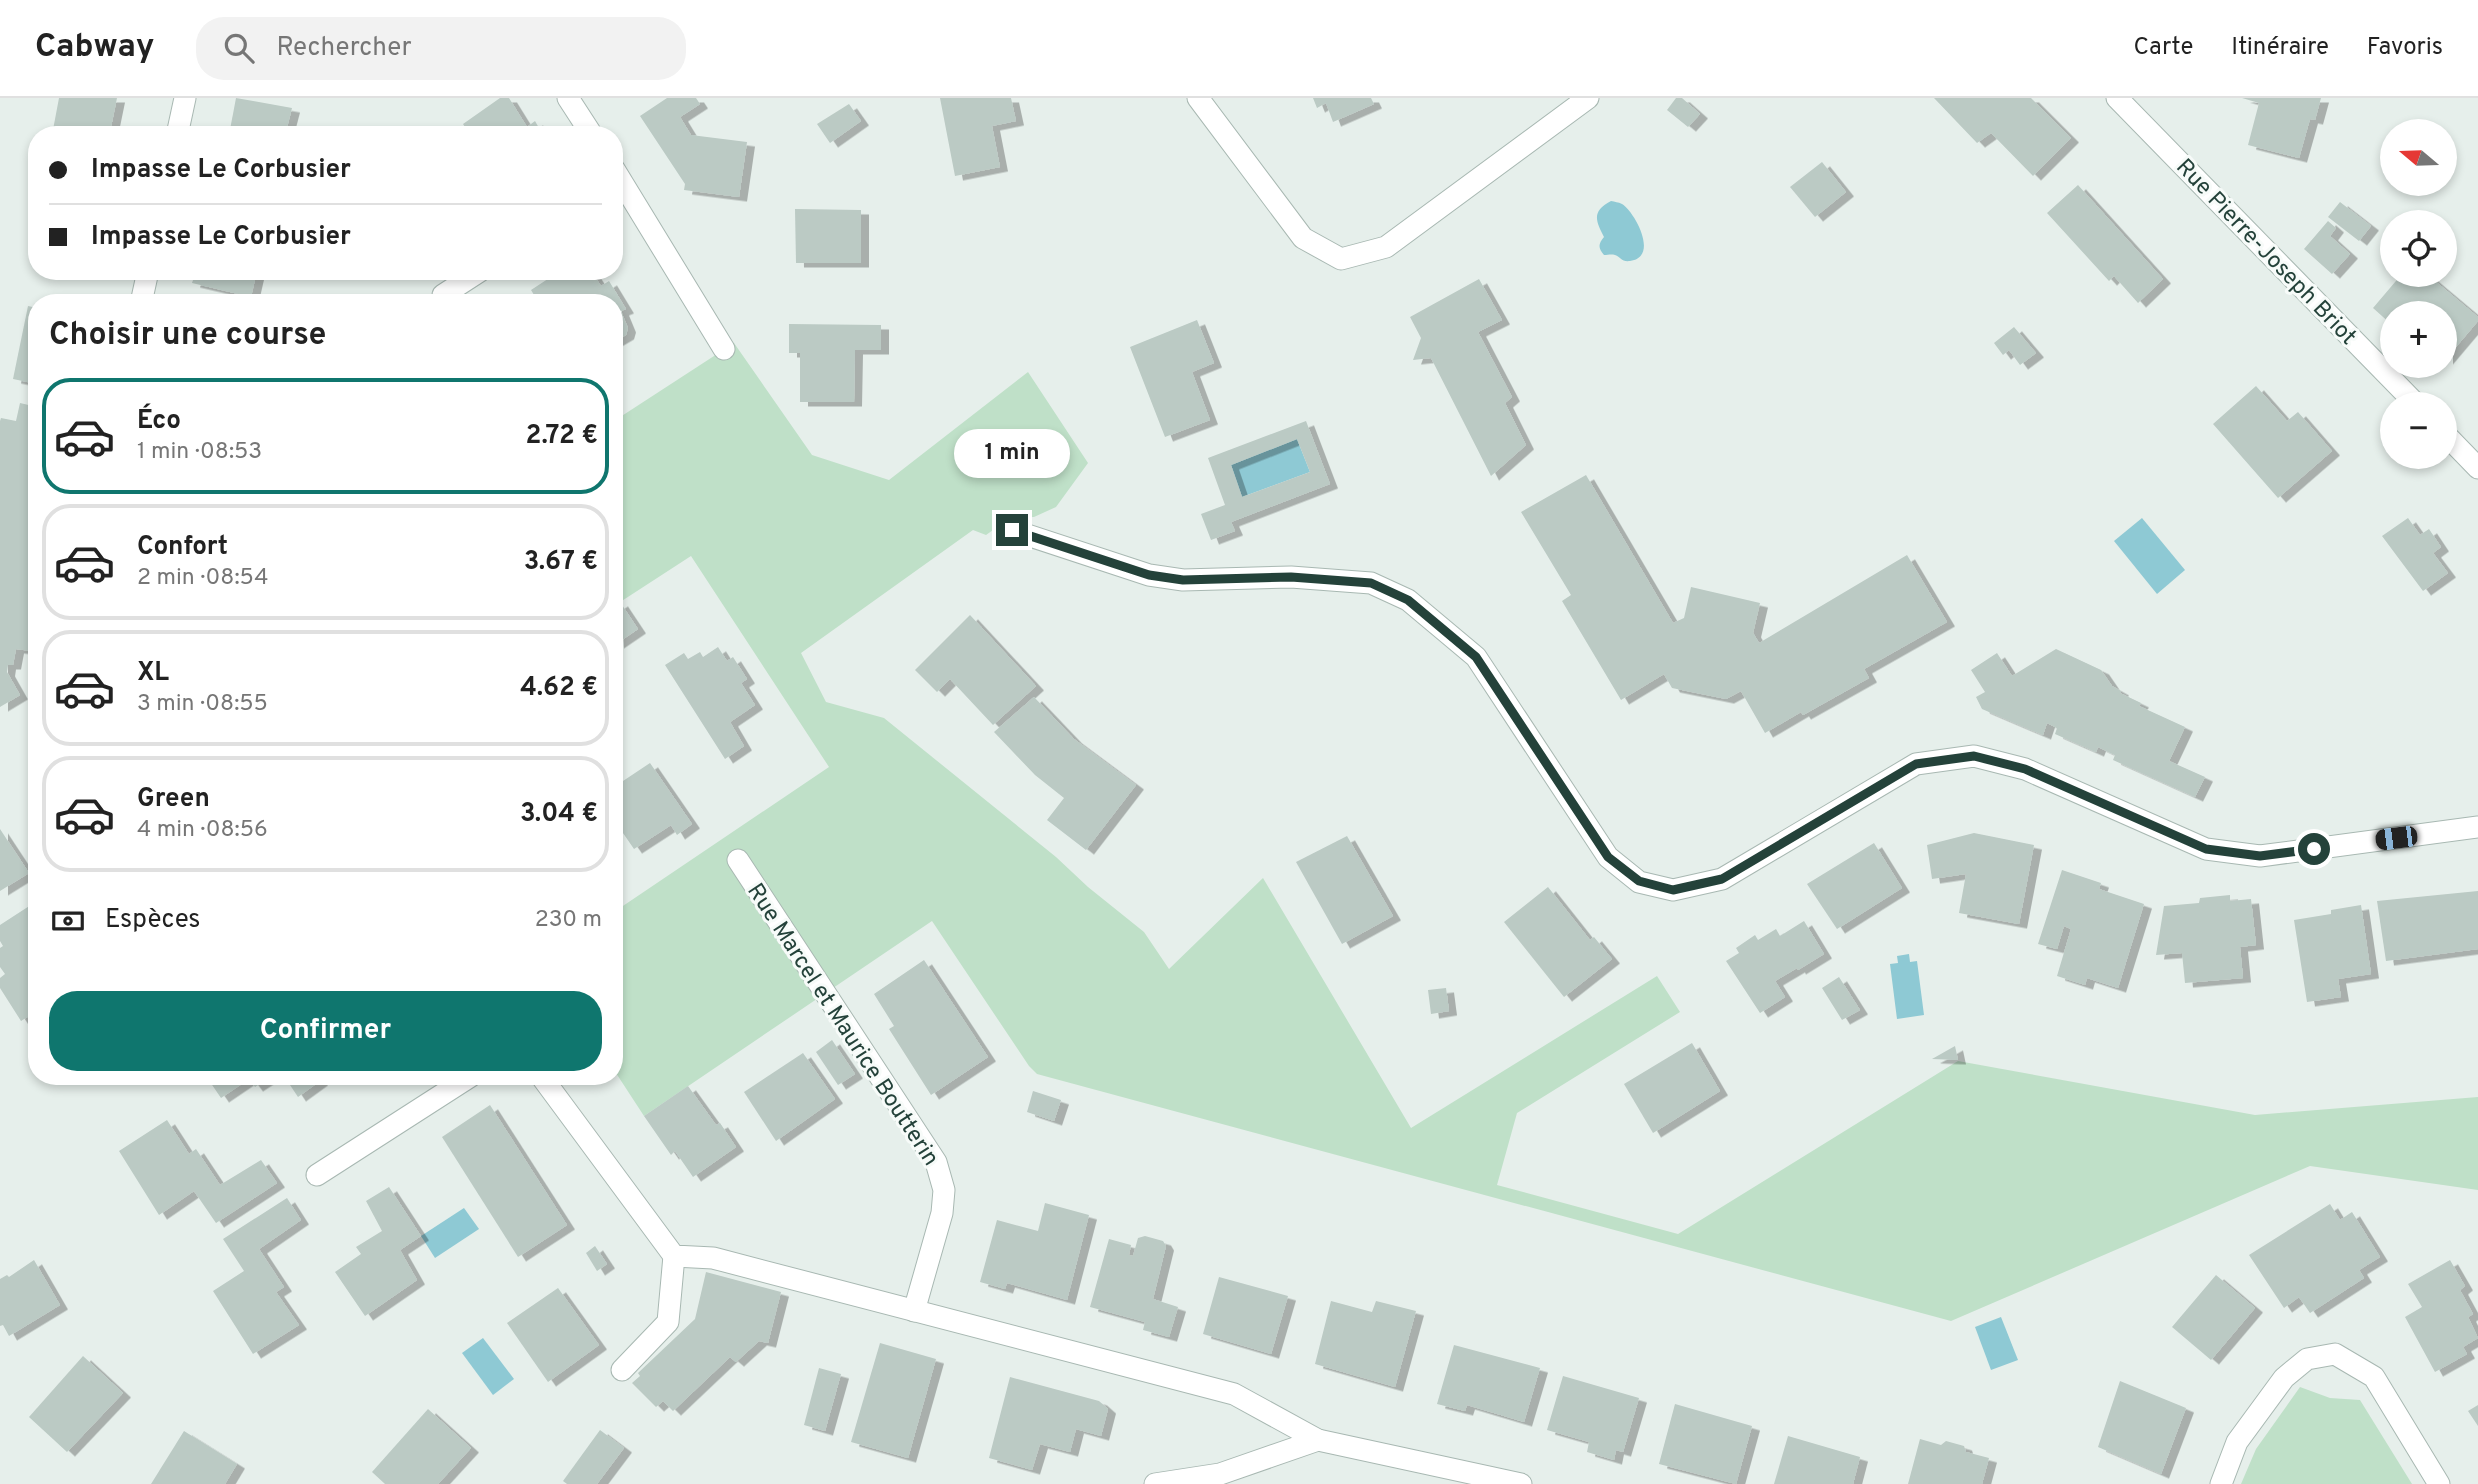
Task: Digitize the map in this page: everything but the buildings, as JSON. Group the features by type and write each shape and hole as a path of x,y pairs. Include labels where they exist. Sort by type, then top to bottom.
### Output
{"street":[{"path":"179,126 185,98"},
{"path":"568,98 586,126"},
{"path":"1198,98 1303,239 1341,259 1386,247 1588,98"},
{"name":"Rue Pierre-Joseph Briot","path":"2117,98 2404,392"},
{"path":"623,189 724,349"},
{"path":"445,294 466,280"},
{"path":"2457,446 2478,468"},
{"path":"1012,530 1149,575 1183,580 1291,577 1371,583 1408,600 1476,657 1608,857 1639,881 1673,890 1722,879 1916,764 1974,756 2025,769 2206,849 2260,856 2478,827"},
{"name":"Rue Marcel et Maurice Boutterin","path":"738,860 936,1161 944,1190 942,1213 914,1311"},
{"path":"317,1175 457,1085"},
{"path":"548,1085 674,1256 668,1322 622,1370"},
{"path":"674,1256 712,1258 1234,1394 1318,1440 1521,1484"},
{"path":"2221,1484 2237,1442 2284,1378 2307,1359 2335,1354 2374,1377 2439,1484"},
{"path":"1155,1484 1220,1474 1318,1440"}],"green space":[{"path":"734,343 812,455 889,480 1028,372 1088,463 1056,507 1034,517 1010,518 986,535 973,530 801,653 826,702 884,718 1144,932 1169,969 1263,878 1411,1128 1657,976 1680,1012 1517,1113 1497,1185 1678,1234 1958,1061 2255,1115 2478,1097 2478,1190 2310,1166 1951,1321 1037,1074 932,921 644,1116 623,1084 623,906 829,767 691,556 623,600 623,415"},
{"path":"2300,1387 2330,1398 2360,1400 2412,1484 2241,1484 2256,1449"}],"water":[{"path":"1611,201 1627,208 1638,224 1644,243 1639,258 1625,261 1615,255 1604,255 1601,250 1600,244 1604,237 1597,216 1601,208"},
{"path":"1297,439 1310,472 1242,497 1231,465"},
{"path":"2142,518 2185,570 2157,594 2114,541"},
{"path":"1909,954 1910,962 1917,961 1924,1015 1897,1019 1890,964 1898,963 1897,956"},
{"path":"464,1208 479,1229 435,1258 421,1236"},
{"path":"2001,1317 2018,1360 1991,1370 1975,1327"},
{"path":"483,1338 514,1379 493,1395 462,1353"}],"route":[{"path":"1012,530 1149,575 1183,580 1291,577 1371,583 1408,600 1476,657 1608,857 1639,881 1673,890 1722,879 1916,764 1974,756 2025,769 2206,849 2260,856 2314,849"}]}
